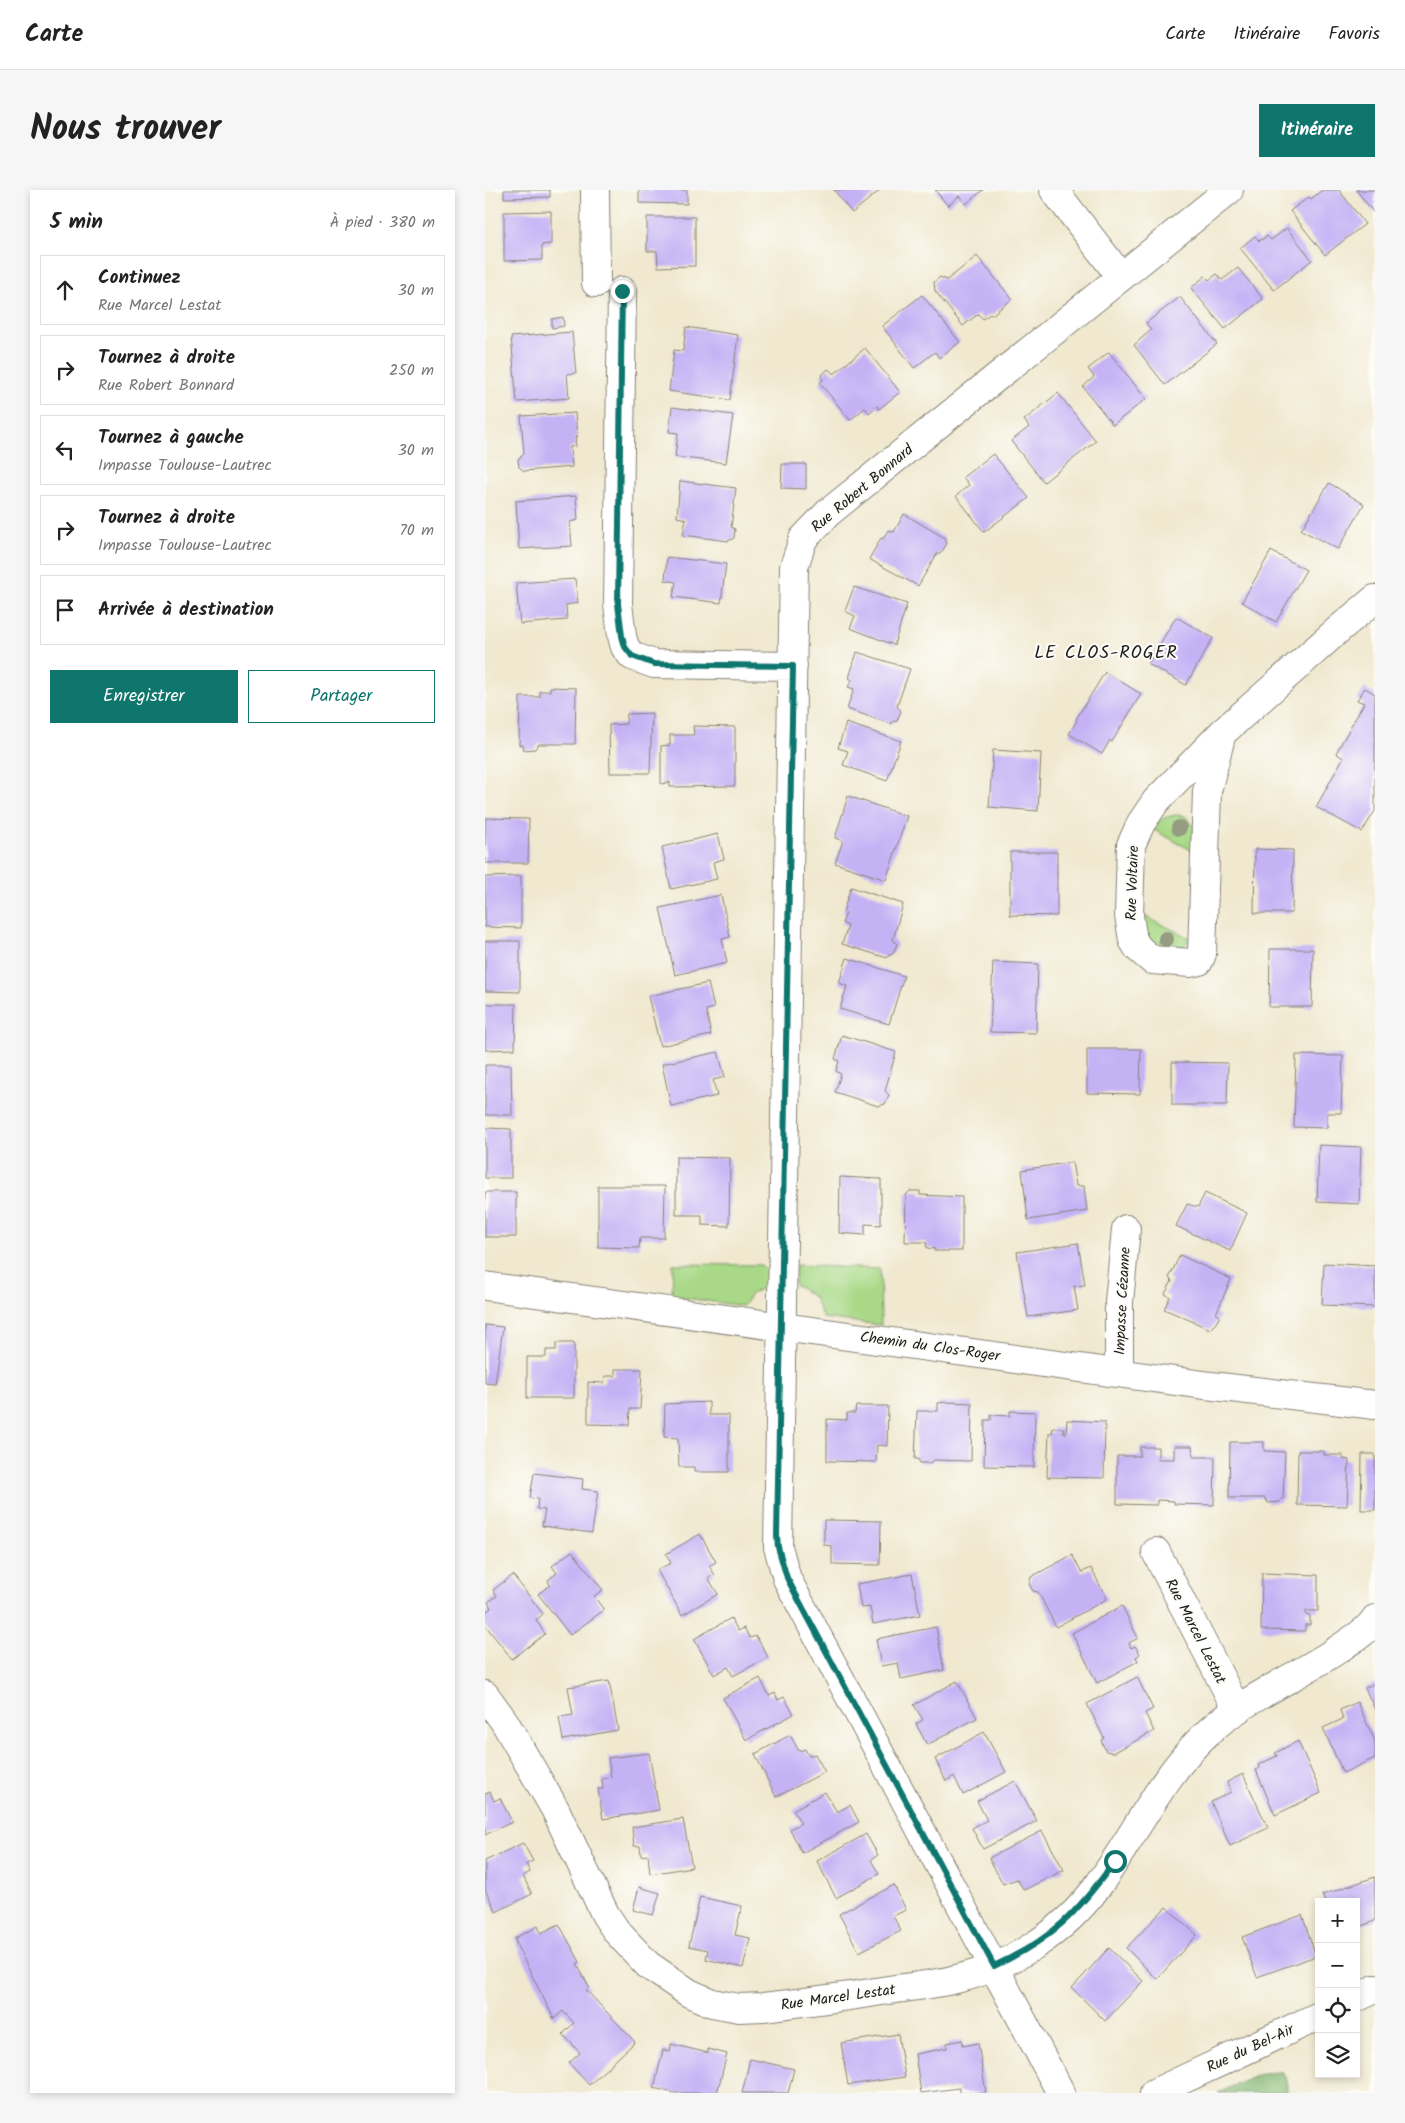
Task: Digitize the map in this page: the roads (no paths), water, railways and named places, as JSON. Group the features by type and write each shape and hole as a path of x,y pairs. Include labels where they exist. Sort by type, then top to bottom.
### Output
{"street":[{"path":"595,190 597,283"},
{"path":"1054,190 1121,277"},
{"name":"Rue Robert Bonnard","path":"1061,2093 787,1578 781,1561 777,1536 794,567 803,539 828,512 1229,190"},
{"path":"622,291 618,604 625,647 632,656 654,664 793,666"},
{"name":"Rue Voltaire","path":"1222,733 1207,791 1202,954 1199,962 1191,963 1152,960 1138,948 1133,940 1129,916 1131,845 1143,821 1156,801 1222,733 1339,629 1375,600"},
{"name":"Impasse Cézanne","path":"1119,1372 1119,1302 1126,1229"},
{"name":"Chemin du Clos-Roger","path":"485,1286 1375,1405"},
{"name":"Rue Marcel Lestat","path":"1156,1552 1237,1710"},
{"name":"Rue Marcel Lestat","path":"485,1695 504,1721 555,1809 605,1914 617,1932 648,1965 689,1993 721,2005 739,2008 763,2007 954,1980 994,1966 1041,1942 1074,1914 1115,1861 1161,1788 1184,1758 1206,1734 1237,1710 1336,1651 1371,1626 1375,1619"},
{"path":"1360,1996 1375,1989"},
{"name":"Rue du Bel-Air","path":"1154,2093 1315,2018"}],"district":[{"name":"LE CLOS-ROGER","path":"1106,652"}]}
